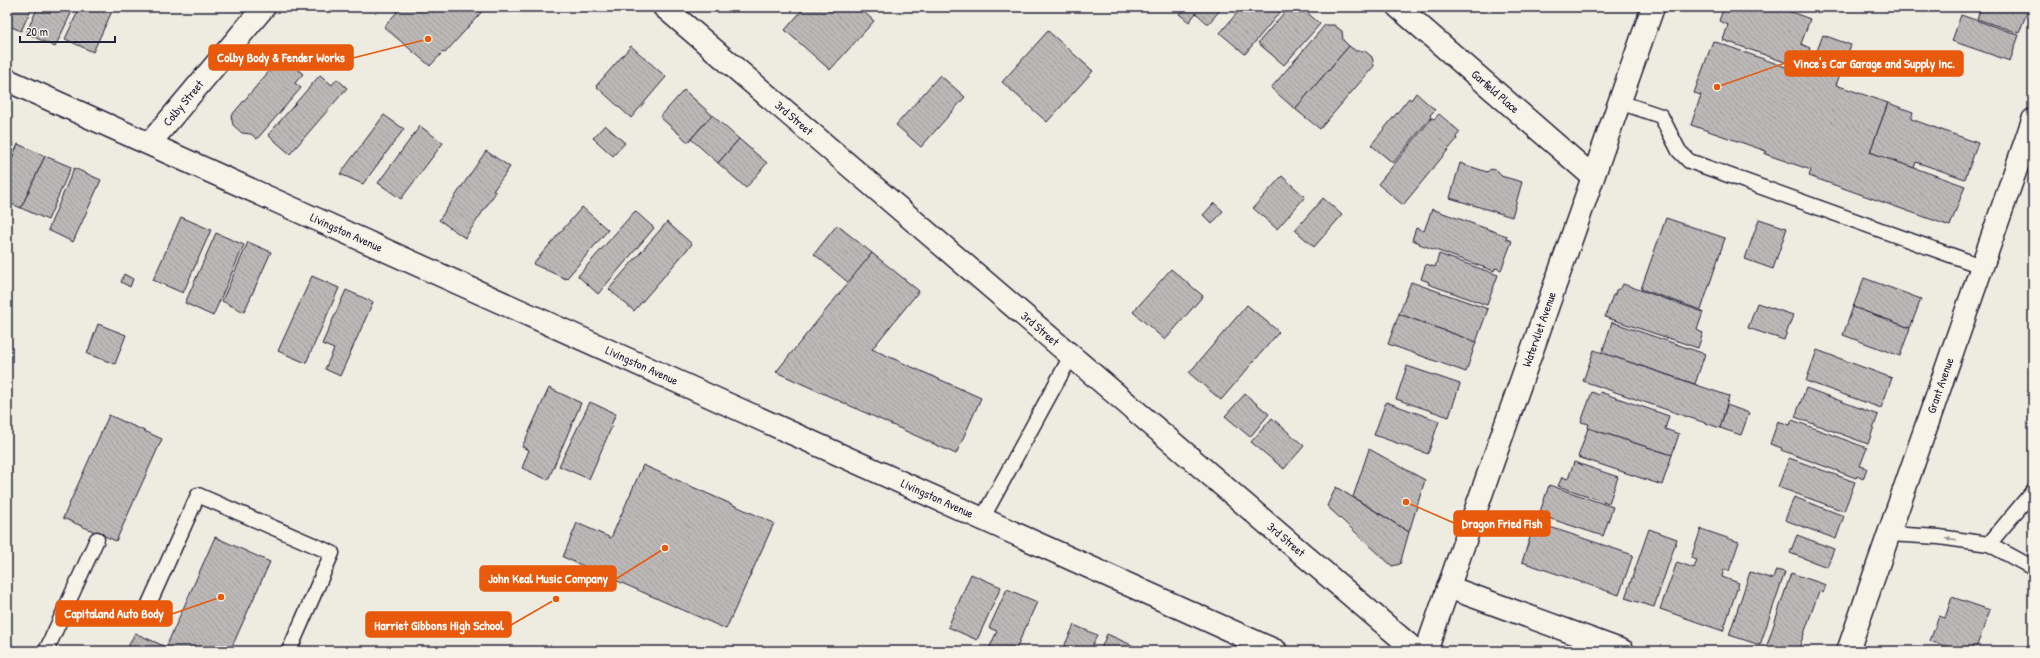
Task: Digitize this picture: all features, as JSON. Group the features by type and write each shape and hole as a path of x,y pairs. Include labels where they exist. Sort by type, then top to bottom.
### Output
{"street":[{"name":"Colby Street","path":"150,144 264,7"},
{"name":"3rd Street","path":"664,7 1416,651"},
{"name":"Garfield Place","path":"1398,7 1592,176"},
{"name":"Watervliet Avenue","path":"1426,651 1592,176 1653,7"},
{"name":"Livingston Avenue","path":"7,80 1276,651"},
{"name":"Grant Avenue","path":"1848,651 2033,120"},
{"path":"1448,587 1623,651"}],"lane":[{"path":"1619,102 1660,116 1679,151 1689,161 1981,266"},
{"path":"982,519 1071,356"},
{"path":"1989,544 2033,491"},
{"path":"144,615 198,494 332,553 289,651"},
{"path":"1889,534 1939,537 1989,544 2033,568"},
{"path":"46,651 97,539"}],"building":[{"path":"7,7 32,7 21,31 7,25"},
{"path":"38,7 74,7 55,47 26,33"},
{"path":"80,7 114,7 93,52 65,39"},
{"path":"392,7 486,7 445,53 443,52 430,66 384,27 397,12"},
{"path":"805,7 858,7 874,21 830,70 785,30"},
{"path":"1185,7 1223,7 1208,24 1196,13 1189,22 1179,14"},
{"path":"1242,7 1284,7 1245,54 1220,33"},
{"path":"1289,7 1301,7 1320,24 1284,65 1258,43"},
{"path":"1724,7 1778,7 1810,19 1801,44 1810,48 1804,65 1794,62 1793,65 1723,40 1728,25 1719,21"},
{"path":"1981,7 2029,7 2019,33 1977,19"},
{"path":"1961,15 2019,35 2010,61 1952,41"},
{"path":"1325,25 1334,25 1342,31 1343,40 1349,46 1295,109 1271,88"},
{"path":"1048,31 1093,71 1047,122 1002,82"},
{"path":"1823,35 1851,45 1836,85 1888,103 1870,152 1965,186 1950,226 1809,176 1811,170 1765,154 1766,151 1691,125 1701,95 1694,93 1713,41 1808,75"},
{"path":"631,46 666,77 631,118 596,86"},
{"path":"1349,46 1356,51 1365,51 1372,57 1374,66 1320,129 1295,109"},
{"path":"282,56 303,74 295,83 301,88 257,139 251,134 242,133 233,125 231,116"},
{"path":"320,75 332,85 337,79 347,88 290,154 268,135"},
{"path":"940,75 965,97 921,147 896,125"},
{"path":"684,90 712,115 688,142 660,117"},
{"path":"1416,93 1435,110 1430,115 1431,117 1393,163 1371,145 1409,98 1411,100"},
{"path":"1888,103 1913,112 1911,119 1978,143 1965,179 1916,162 1914,168 1870,152"},
{"path":"1439,114 1460,132 1456,137 1457,139 1403,205 1378,184 1432,118 1434,119"},
{"path":"384,115 404,129 363,184 340,174"},
{"path":"712,115 739,139 718,163 691,139"},
{"path":"605,125 625,143 613,156 593,138"},
{"path":"420,126 443,143 401,199 378,183"},
{"path":"739,139 767,163 746,188 718,163"},
{"path":"7,140 14,143 7,158"},
{"path":"18,144 45,156 21,208 7,202 7,170"},
{"path":"486,151 510,167 493,191 496,192 465,238 439,220"},
{"path":"45,156 71,167 48,220 21,208"},
{"path":"1460,163 1487,172 1491,169 1498,171 1501,176 1522,182 1512,217 1450,198"},
{"path":"74,168 101,180 73,242 48,230"},
{"path":"1282,176 1305,197 1277,229 1253,208"},
{"path":"1323,198 1342,215 1314,247 1295,230"},
{"path":"1214,203 1223,211 1212,224 1203,215"},
{"path":"582,207 608,230 566,279 533,264"},
{"path":"1432,209 1507,236 1506,239 1512,241 1501,270 1495,268 1494,271 1419,244 1420,243 1412,240 1416,228 1424,231"},
{"path":"635,211 654,228 598,294 578,276"},
{"path":"181,217 211,230 183,293 153,280"},
{"path":"1666,218 1725,238 1701,310 1641,289"},
{"path":"1759,219 1787,228 1773,269 1745,259"},
{"path":"667,222 692,244 634,311 609,289"},
{"path":"837,225 872,253 849,283 814,254"},
{"path":"216,233 244,245 213,316 185,303"},
{"path":"248,242 271,252 244,312 222,301"},
{"path":"872,253 919,291 872,349 981,398 956,454 776,372"},
{"path":"1439,254 1498,275 1487,305 1428,284 1429,282 1421,279 1426,264 1435,267"},
{"path":"1171,269 1203,296 1165,340 1133,312"},
{"path":"124,274 133,279 130,287 121,282"},
{"path":"312,276 339,288 306,363 278,351"},
{"path":"1864,278 1921,299 1910,328 1853,307"},
{"path":"1411,282 1488,309 1476,342 1399,314"},
{"path":"1623,284 1703,312 1697,330 1703,333 1698,348 1605,317 1613,295 1615,295 1616,290 1621,288"},
{"path":"346,290 373,302 340,376 325,369 334,349 322,344"},
{"path":"1757,303 1793,315 1784,340 1748,328"},
{"path":"1247,305 1279,332 1221,400 1189,373"},
{"path":"1853,307 1910,328 1900,356 1843,335"},
{"path":"1399,314 1476,342 1466,372 1388,344"},
{"path":"1612,322 1705,354 1695,384 1602,353"},
{"path":"98,324 126,335 115,364 87,354"},
{"path":"1594,350 1729,396 1720,428 1583,381"},
{"path":"1817,350 1892,378 1881,408 1806,381"},
{"path":"1407,366 1460,384 1449,417 1396,399"},
{"path":"549,388 581,403 548,480 522,468 529,450 522,447"},
{"path":"1806,388 1878,415 1868,444 1795,417"},
{"path":"1592,392 1599,395 1600,392 1669,416 1665,429 1679,434 1672,455 1588,428 1589,424 1581,422"},
{"path":"1245,394 1269,414 1250,437 1225,416"},
{"path":"590,402 616,414 589,479 559,466"},
{"path":"1386,402 1439,421 1428,454 1374,435"},
{"path":"1727,405 1749,413 1741,435 1720,428"},
{"path":"109,415 162,439 116,541 63,518"},
{"path":"1272,418 1304,446 1284,469 1251,442"},
{"path":"1792,420 1867,448 1860,466 1867,468 1863,479 1857,476 1856,478 1781,450 1782,448 1770,444 1778,421 1790,425"},
{"path":"1588,428 1672,455 1662,485 1578,457"},
{"path":"1369,449 1425,480 1409,532 1353,497"},
{"path":"1789,458 1855,482 1844,511 1778,487"},
{"path":"1574,462 1618,477 1609,503 1558,486 1562,477 1568,479"},
{"path":"643,465 774,523 726,629 563,557 577,523 611,538"},
{"path":"1549,485 1613,507 1603,536 1539,515"},
{"path":"1336,487 1409,532 1400,564 1392,566 1327,506"},
{"path":"1794,497 1844,516 1836,539 1785,520"},
{"path":"1535,522 1633,555 1619,595 1522,562"},
{"path":"1649,529 1677,539 1654,607 1625,598"},
{"path":"1701,529 1739,542 1729,571 1724,569 1722,577 1739,583 1723,631 1660,609 1677,562 1694,568 1697,560 1691,558"},
{"path":"1797,535 1834,549 1827,567 1790,553"},
{"path":"215,537 270,562 230,651 126,651 135,633 166,647"},
{"path":"1776,570 1785,572 1760,645 1729,635 1750,572 1773,579"},
{"path":"1791,573 1826,585 1823,593 1819,591 1798,651 1765,651"},
{"path":"971,574 1001,587 977,640 948,627"},
{"path":"1007,589 1037,602 1015,651 988,651 997,631 989,628"},
{"path":"1952,597 1990,610 1975,651 1961,651 1930,641 1939,616 1945,618"},
{"path":"1074,625 1097,635 1090,651 1062,651"},
{"path":"1107,634 1136,647 1134,651 1100,651"}],"place":[{"name":"Colby Body & Fender Works","path":"428,39"},
{"name":"Vince's Car Garage and Supply Inc.","path":"1717,87"},
{"name":"Dragon Fried Fish","path":"1406,502"},
{"name":"John Keal Music Company","path":"665,548"},
{"name":"Capitaland Auto Body","path":"221,597"},
{"name":"Harriet Gibbons High School","path":"556,599"}]}
